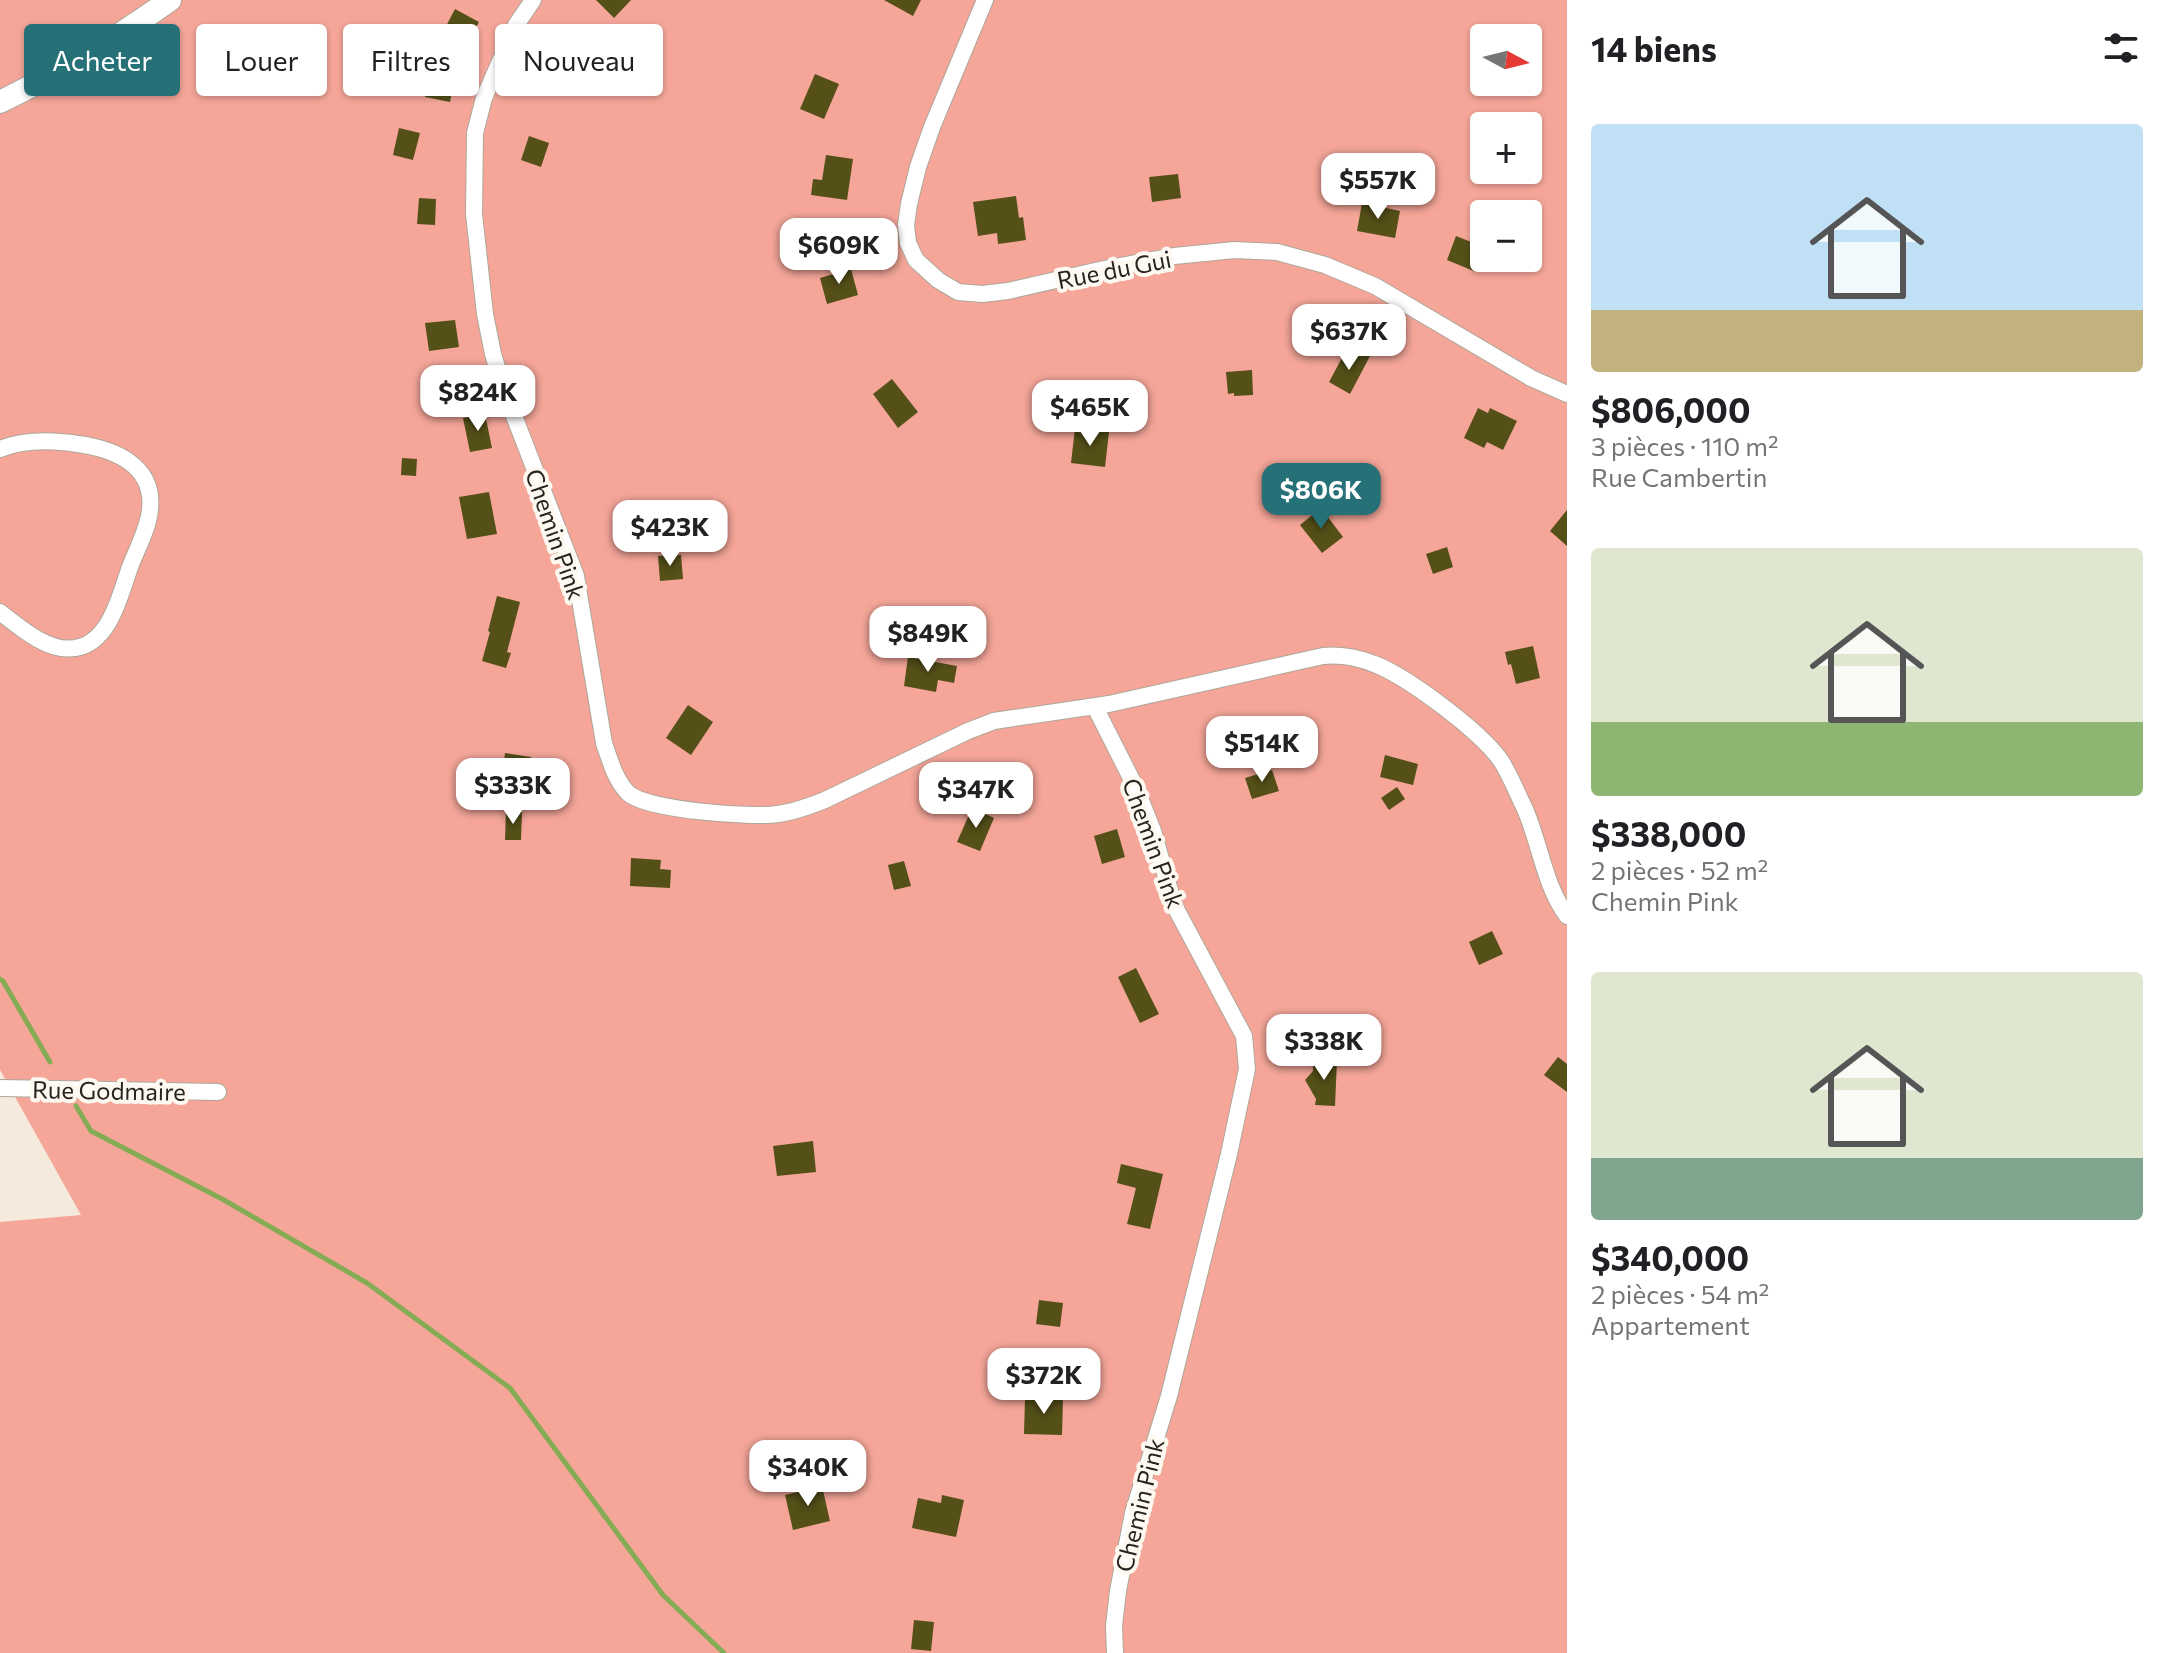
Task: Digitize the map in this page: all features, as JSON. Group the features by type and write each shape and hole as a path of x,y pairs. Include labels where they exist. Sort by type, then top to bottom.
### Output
{"main road":[{"path":"0,102 61,70 170,0"}],"street":[{"name":"Chemin Pink","path":"533,0 516,25 489,86 475,133 474,214 483,300 493,354 504,390 576,576 604,743 612,766 627,792 634,798 676,807 727,814 778,814 825,800 994,721 1095,707 1136,788 1153,831 1174,905 1244,1036 1247,1069 1229,1154 1169,1396 1133,1513 1118,1591 1115,1653"},
{"name":"Rue du Gui","path":"985,0 932,127 909,204 906,225 908,243 916,260 938,280 958,292 982,294 1174,256 1235,250 1277,252 1325,265 1375,286 1531,378 1567,394"},
{"path":"0,449 32,441 51,441 108,450 125,457 138,470 147,487 150,510 145,531 110,618 98,637 88,644 74,649 44,642 0,612"},
{"path":"1095,707 1323,656 1337,655 1378,666 1416,688 1466,726 1484,740 1501,761 1524,807 1554,890 1567,916"},
{"name":"Rue Godmaire","path":"0,1088 218,1092"}],"shaded area":[{"path":"0,0 1567,0 1567,1653 0,1653 0,1222 81,1215 0,1070"}],"building":[{"path":"596,0 631,0 614,18"},
{"path":"884,0 921,0 913,16"},
{"path":"455,9 479,22 478,24 447,24"},
{"path":"815,74 839,84 824,119 800,109"},
{"path":"425,96 451,96 450,102"},
{"path":"399,128 420,133 413,160 393,155"},
{"path":"529,136 549,143 541,167 521,160"},
{"path":"826,155 853,159 847,200 811,195 813,179 822,180"},
{"path":"1178,174 1181,198 1152,202 1149,177"},
{"path":"1016,196 1026,240 998,244 997,233 978,236 973,202"},
{"path":"419,198 436,199 435,225 417,224"},
{"path":"1362,203 1400,211 1395,238 1357,231"},
{"path":"1456,236 1470,242 1470,270 1447,260"},
{"path":"851,269 858,295 827,304 820,278"},
{"path":"455,320 459,347 429,351 425,323"},
{"path":"1360,350 1370,356 1350,394 1329,382 1343,356 1354,362"},
{"path":"1252,370 1253,395 1228,394 1226,372"},
{"path":"892,379 918,412 898,428 873,394"},
{"path":"1478,408 1488,413 1490,408 1517,421 1503,450 1487,442 1484,448 1464,438"},
{"path":"485,414 492,448 470,452 463,418"},
{"path":"1075,428 1109,432 1105,467 1071,463"},
{"path":"402,458 417,459 416,476 401,475"},
{"path":"489,492 497,534 467,539 459,497"},
{"path":"1321,508 1343,537 1322,553 1300,525"},
{"path":"1567,510 1567,546 1550,531"},
{"path":"1447,547 1453,567 1433,574 1426,554"},
{"path":"681,555 683,579 660,581 658,556"},
{"path":"497,596 520,602 506,668 482,661"},
{"path":"1533,646 1540,678 1516,684 1505,652"},
{"path":"908,657 957,666 954,683 938,680 936,692 904,686"},
{"path":"688,705 713,722 691,755 666,738"},
{"path":"505,753 531,757 525,792 500,788"},
{"path":"1385,755 1418,764 1413,785 1380,777"},
{"path":"1272,770 1279,791 1252,799 1245,778"},
{"path":"1397,787 1405,799 1389,810 1381,798"},
{"path":"972,808 994,818 980,851 957,842"},
{"path":"506,811 522,812 521,840 505,840"},
{"path":"1117,829 1125,857 1102,864 1094,836"},
{"path":"631,858 661,860 660,869 671,870 670,888 630,886"},
{"path":"904,861 911,886 894,890 888,865"},
{"path":"1492,931 1503,954 1479,965 1469,942"},
{"path":"1136,968 1159,1014 1140,1023 1118,977"},
{"path":"1558,1057 1567,1064 1567,1092 1544,1075"},
{"path":"1313,1059 1337,1060 1335,1106 1315,1105 1316,1099 1305,1080 1313,1071"},
{"path":"813,1141 816,1172 777,1176 773,1146"},
{"path":"1121,1164 1163,1174 1150,1229 1127,1224 1136,1188 1117,1183"},
{"path":"1039,1300 1063,1303 1060,1327 1036,1324"},
{"path":"1025,1398 1063,1399 1062,1435 1024,1434"},
{"path":"822,1486 830,1521 793,1530 785,1495"},
{"path":"942,1495 964,1500 956,1537 912,1528 918,1498 941,1503"},
{"path":"914,1620 934,1622 931,1651 911,1649"}],"waterway":[{"path":"0,979 50,1062"},
{"path":"76,1106 91,1131 224,1200 367,1283 510,1388 663,1595 724,1653"}]}
